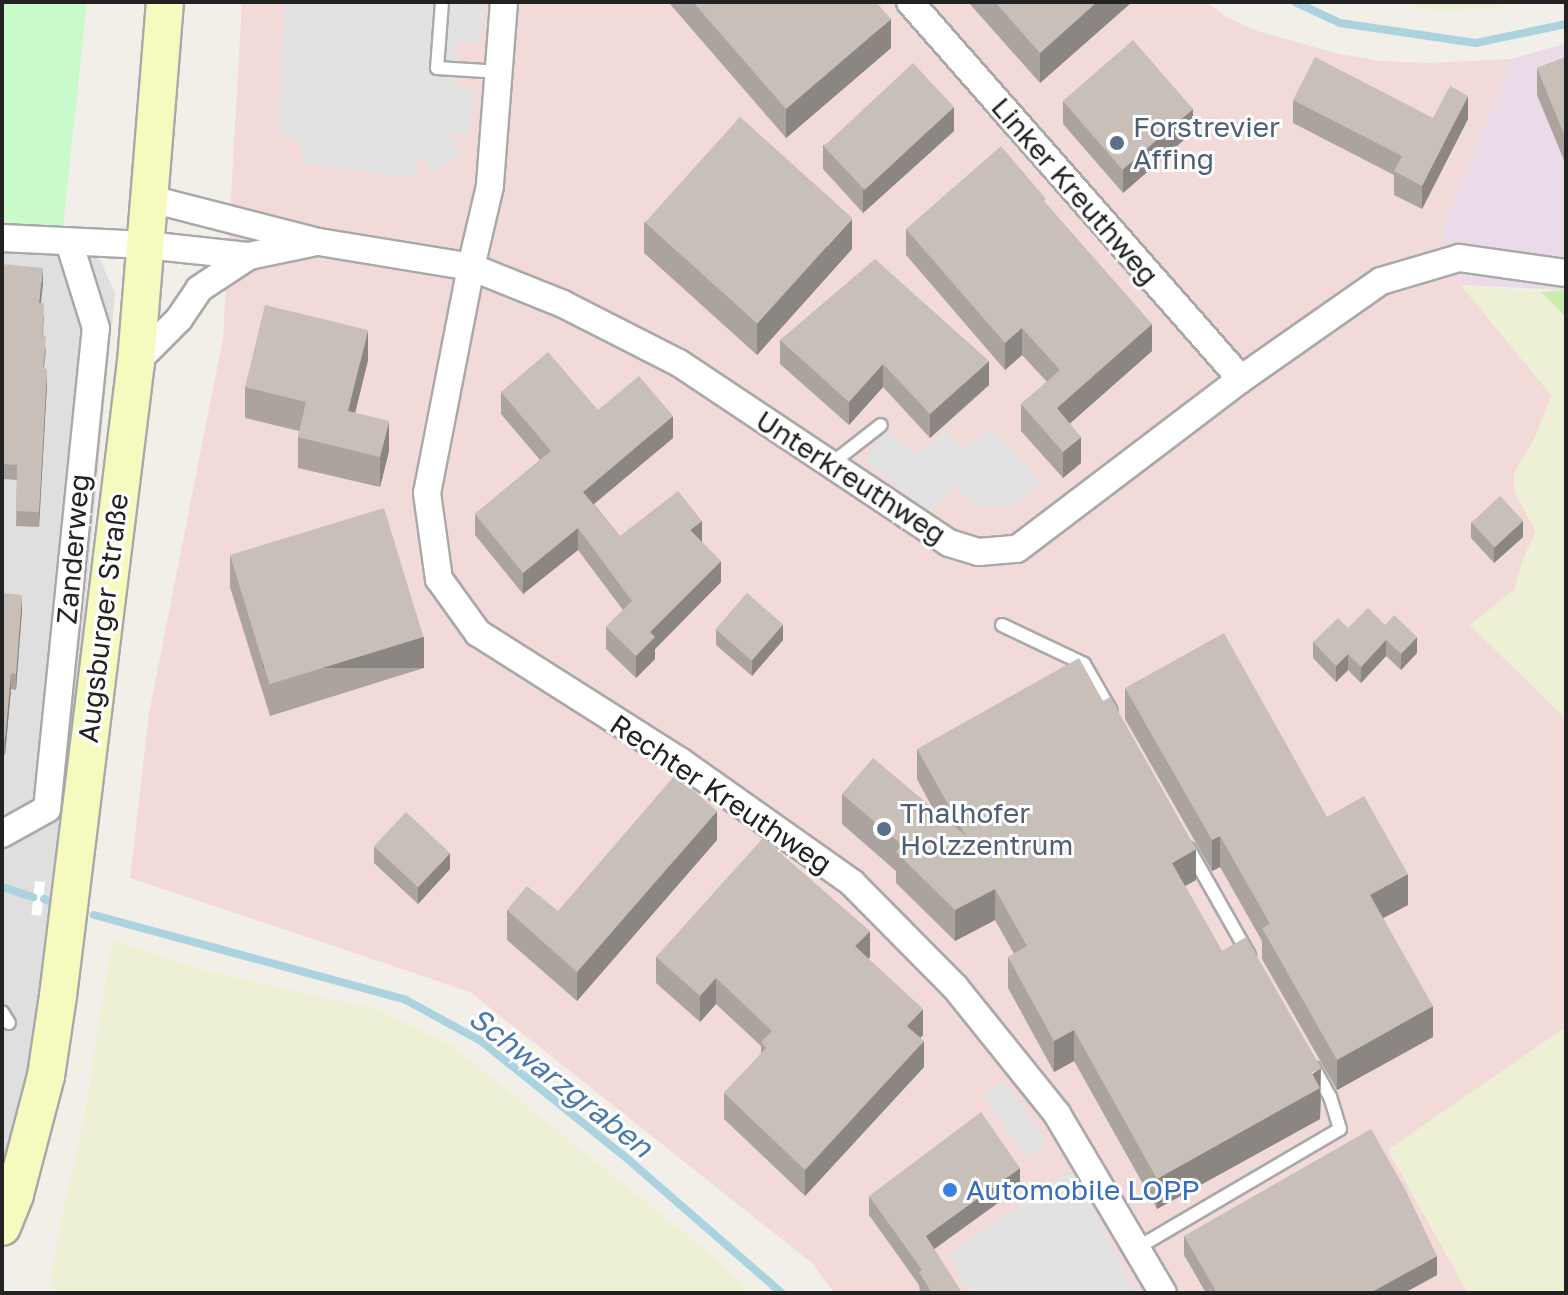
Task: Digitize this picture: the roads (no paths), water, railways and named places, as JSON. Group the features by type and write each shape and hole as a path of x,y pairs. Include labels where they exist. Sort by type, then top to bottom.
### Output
{"main road":[{"name":"Augsburger Straße","path":"2,1227 15,1194 46,1076 52,1036 136,362 165,2"}],"street":[{"path":"471,267 490,186 504,2"},
{"name":"Linker Kreuthweg","path":"910,2 1241,379"},
{"name":"Unterkreuthweg","path":"151,199 319,242 471,267 563,304 679,363 949,543 979,552 1017,549 1241,379 1381,281 1459,258 1566,273"},
{"name":"Unterkreuthweg","path":"2,238 146,245 249,256 319,242"},
{"name":"Zanderweg","path":"2,834 47,809 96,328 69,242"},
{"name":"Unterkreuthweg","path":"136,362 179,319 199,289 249,256"},
{"name":"Rechter Kreuthweg","path":"471,267 427,493 439,579 478,633 680,761 852,883 955,987 1057,1114 1163,1293"}],"lane":[{"path":"442,2 437,68 501,72"},
{"path":"831,464 881,425"},
{"path":"1002,625 1084,664 1114,718"},
{"path":"1184,840 1253,962"},
{"path":"1137,1248 1340,1129 1330,1097 1307,1056"}],"waterway":[{"path":"1295,2 1340,23 1476,43 1566,24"},
{"name":"Schwarzgraben","path":"2,887 33,897"},
{"name":"Schwarzgraben","path":"44,899 51,902"},
{"name":"Schwarzgraben","path":"94,915 406,1000 481,1041 623,1155 782,1293"}],"place":[{"name":"Forstrevier Affing","path":"1117,143"},
{"name":"Thalhofer Holzzentrum","path":"884,829"},
{"name":"Automobile LOPP","path":"950,1190"}]}
